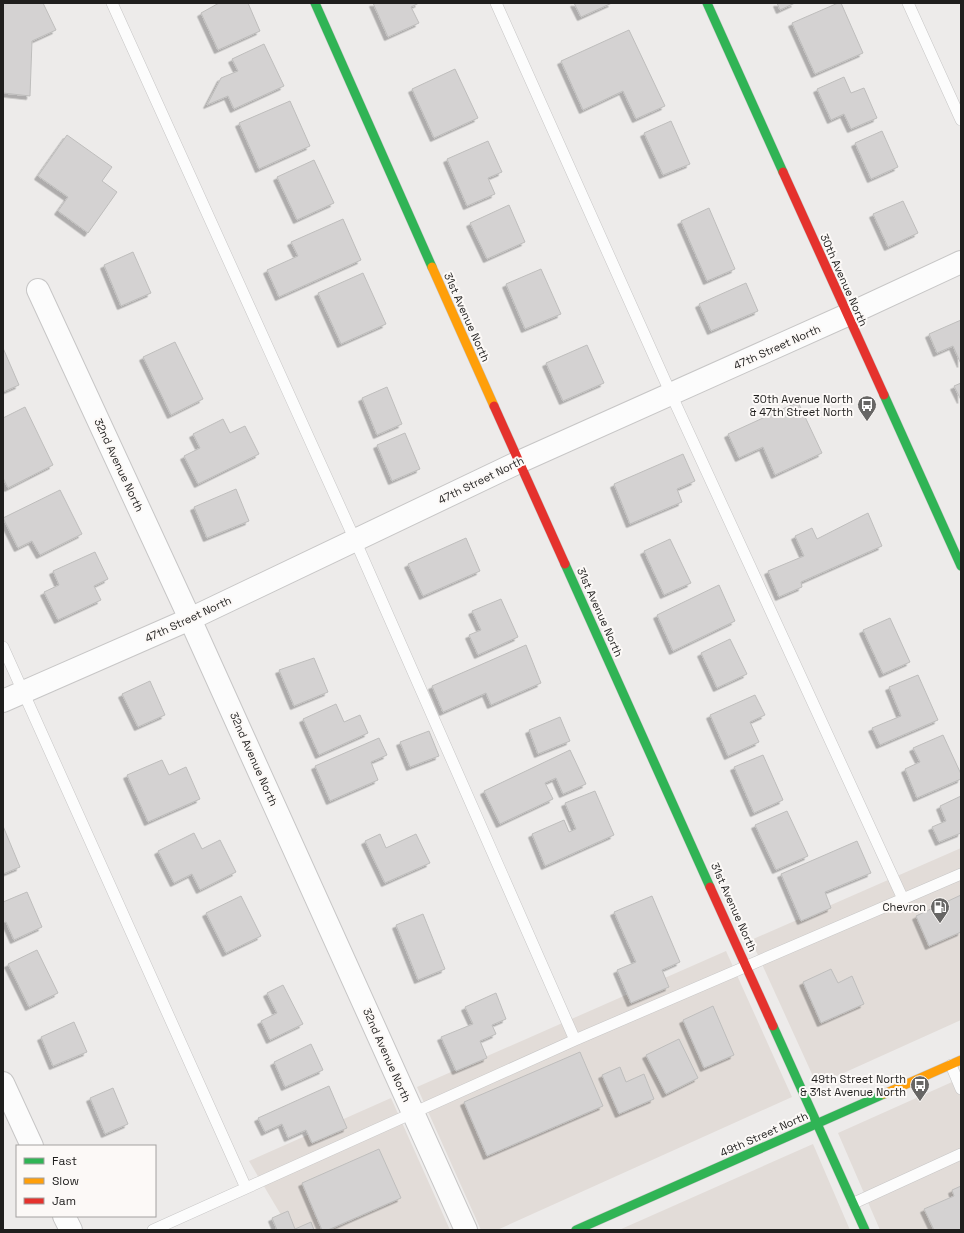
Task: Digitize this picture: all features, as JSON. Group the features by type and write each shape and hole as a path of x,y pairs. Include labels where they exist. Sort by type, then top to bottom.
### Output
{"street":[{"name":"31st Avenue North","path":"315,3 519,462 748,966 865,1230"},
{"name":"30th Avenue North","path":"707,3 961,566"},
{"name":"47th Street North","path":"3,701 190,619 519,462 847,315 961,262"},
{"name":"32nd Avenue North","path":"38,290 190,619 466,1230"},
{"name":"49th Street North","path":"576,1230 956,1063"},
{"path":"3,1083 32,1145"},
{"path":"64,1217 71,1230"}],"lane":[{"path":"112,3 355,540 575,1040"},
{"path":"496,3 672,394 903,899"},
{"path":"908,3 961,120"},
{"path":"3,647 246,1188"},
{"path":"153,1230 575,1040 961,874"},
{"path":"956,1063 961,1089"},
{"path":"854,1203 961,1154"}],"shaded area":[{"path":"961,848 961,1020 817,1085 751,940"},
{"path":"726,951 792,1097 497,1230 481,1230 417,1087"},
{"path":"961,1078 961,1230 880,1230 838,1133"},
{"path":"391,1098 450,1230 290,1230 249,1161"},
{"path":"813,1144 850,1230 619,1230"}],"building":[{"path":"3,3 43,3 56,30 32,41 30,96 3,93"},
{"path":"219,3 248,3 260,31 218,50 201,13"},
{"path":"373,3 419,3 411,7 419,23 388,37"},
{"path":"574,3 612,3 581,17"},
{"path":"777,3 795,3 780,10"},
{"path":"841,3 863,53 815,74 792,23"},
{"path":"629,30 665,106 636,119 623,91 583,110 561,61"},
{"path":"264,44 284,86 234,109 228,96 207,105 221,78 238,71 232,59"},
{"path":"455,69 478,118 434,138 412,89"},
{"path":"844,77 851,93 864,88 877,118 851,129 844,114 831,120 817,89"},
{"path":"290,101 310,146 259,169 239,123"},
{"path":"671,121 690,164 663,175 644,133"},
{"path":"882,131 898,167 871,179 855,143"},
{"path":"67,135 112,167 102,181 117,192 88,233 58,211 68,197 38,176"},
{"path":"488,141 502,172 488,178 495,194 467,206 447,159"},
{"path":"314,160 334,203 297,220 277,177"},
{"path":"903,201 918,233 888,247 873,214"},
{"path":"509,205 525,242 487,259 470,223"},
{"path":"709,208 735,269 707,281 681,221"},
{"path":"343,219 361,260 279,297 267,270 298,256 291,242"},
{"path":"133,252 151,293 121,306 104,265"},
{"path":"541,269 561,314 525,329 506,284"},
{"path":"363,273 386,324 341,344 318,293"},
{"path":"746,283 758,311 711,331 699,304"},
{"path":"961,320 961,364 953,346 937,353 929,334"},
{"path":"175,342 203,399 171,415 143,357"},
{"path":"587,345 604,383 563,401 546,363"},
{"path":"3,348 19,385 3,392"},
{"path":"961,383 961,400 954,386"},
{"path":"387,387 402,424 377,435 362,398"},
{"path":"798,402 822,453 775,475 763,447 739,458 728,434"},
{"path":"25,407 53,465 8,488 3,478 3,418"},
{"path":"223,419 230,433 245,426 259,454 198,484 184,456 200,448 193,434"},
{"path":"405,433 420,469 392,481 377,445"},
{"path":"683,454 695,481 677,489 682,502 630,524 614,484"},
{"path":"236,489 249,521 207,538 194,507"},
{"path":"60,490 82,534 40,555 32,541 18,548 3,518"},
{"path":"868,513 882,546 801,582 802,587 779,597 768,571 804,556 795,536 812,528 817,539"},
{"path":"466,538 480,571 423,596 408,564"},
{"path":"670,539 691,583 664,595 644,551"},
{"path":"95,552 108,579 94,586 101,600 58,620 44,592 59,585 53,571"},
{"path":"719,585 735,621 673,651 657,615"},
{"path":"501,599 518,637 478,655 469,635 481,630 472,611"},
{"path":"890,618 910,662 883,674 863,630"},
{"path":"730,639 747,674 717,688 701,653"},
{"path":"526,645 541,683 491,705 486,693 443,712 432,686"},
{"path":"314,658 328,692 294,706 279,670"},
{"path":"918,675 938,720 880,745 872,728 901,716 889,687"},
{"path":"150,681 165,715 138,727 122,694"},
{"path":"755,695 765,715 750,722 759,742 728,756 710,715"},
{"path":"336,704 344,722 360,715 368,733 319,755 303,719"},
{"path":"560,717 570,741 538,754 529,730"},
{"path":"429,731 439,756 410,767 400,742"},
{"path":"943,735 961,774 961,779 917,798 905,769 920,762 913,748"},
{"path":"379,738 387,755 371,762 378,780 330,801 315,766"},
{"path":"570,750 586,784 563,794 556,778 545,783 553,799 500,824 484,791"},
{"path":"763,755 783,800 754,813 734,767"},
{"path":"162,760 169,775 186,767 200,799 148,822 127,775"},
{"path":"595,791 614,835 545,866 532,834 564,820 569,832 576,829 565,803"},
{"path":"961,796 961,833 939,842 932,827 946,821 940,806"},
{"path":"787,811 808,856 776,870 755,825"},
{"path":"3,826 20,867 3,874"},
{"path":"194,833 202,849 220,840 236,872 200,890 192,874 174,883 158,851"},
{"path":"380,834 386,848 416,834 430,863 385,883 365,841"},
{"path":"857,841 871,873 825,892 831,908 801,921 781,874"},
{"path":"27,892 42,927 14,940 6,922 3,923 3,902"},
{"name":"Chevron","path":"961,895 961,932 929,946 916,916"},
{"path":"241,896 261,936 226,953 206,913"},
{"path":"652,896 680,962 662,970 669,987 631,1003 617,970 636,962 614,912"},
{"path":"423,914 445,969 418,980 396,925"},
{"path":"37,950 58,993 29,1007 8,964"},
{"path":"831,969 838,983 852,976 864,1004 821,1023 803,982"},
{"path":"283,985 303,1024 270,1040 261,1021 277,1013 267,993"},
{"path":"496,993 506,1019 492,1025 496,1034 480,1041 487,1058 456,1071 441,1037 473,1024 465,1007"},
{"path":"713,1006 734,1055 704,1068 683,1020"},
{"path":"74,1022 87,1052 53,1066 41,1037"},
{"path":"679,1039 698,1078 666,1094 646,1055"},
{"path":"311,1044 323,1070 285,1087 274,1062"},
{"path":"580,1052 603,1106 487,1156 464,1102"},
{"path":"620,1067 626,1082 644,1074 654,1099 619,1114 602,1075"},
{"path":"329,1086 347,1128 312,1143 306,1130 288,1138 282,1124 265,1132 258,1118"},
{"path":"113,1088 128,1124 105,1134 90,1098"},
{"path":"379,1149 401,1198 328,1230 322,1230 302,1183"},
{"path":"961,1186 961,1230 934,1230 924,1209 954,1196 952,1190"},
{"path":"288,1211 295,1229 311,1222 314,1230 277,1230 272,1218"}],"traffic: fast":[{"path":"315,3 432,267"},
{"path":"707,3 783,172"},
{"path":"884,395 961,566"},
{"path":"565,564 710,887"},
{"path":"773,1026 865,1230"},
{"path":"576,1230 884,1094"}],"traffic: slow":[{"path":"432,267 494,406"},
{"path":"884,1094 961,1060"}],"traffic: jam":[{"path":"783,172 884,395"},
{"path":"494,406 565,564"},
{"path":"710,887 773,1026"}],"place":[{"name":"30th Avenue North & 47th Street North","path":"867,422"},
{"name":"Chevron","path":"940,924"},
{"name":"49th Street North & 31st Avenue North","path":"920,1102"}]}
